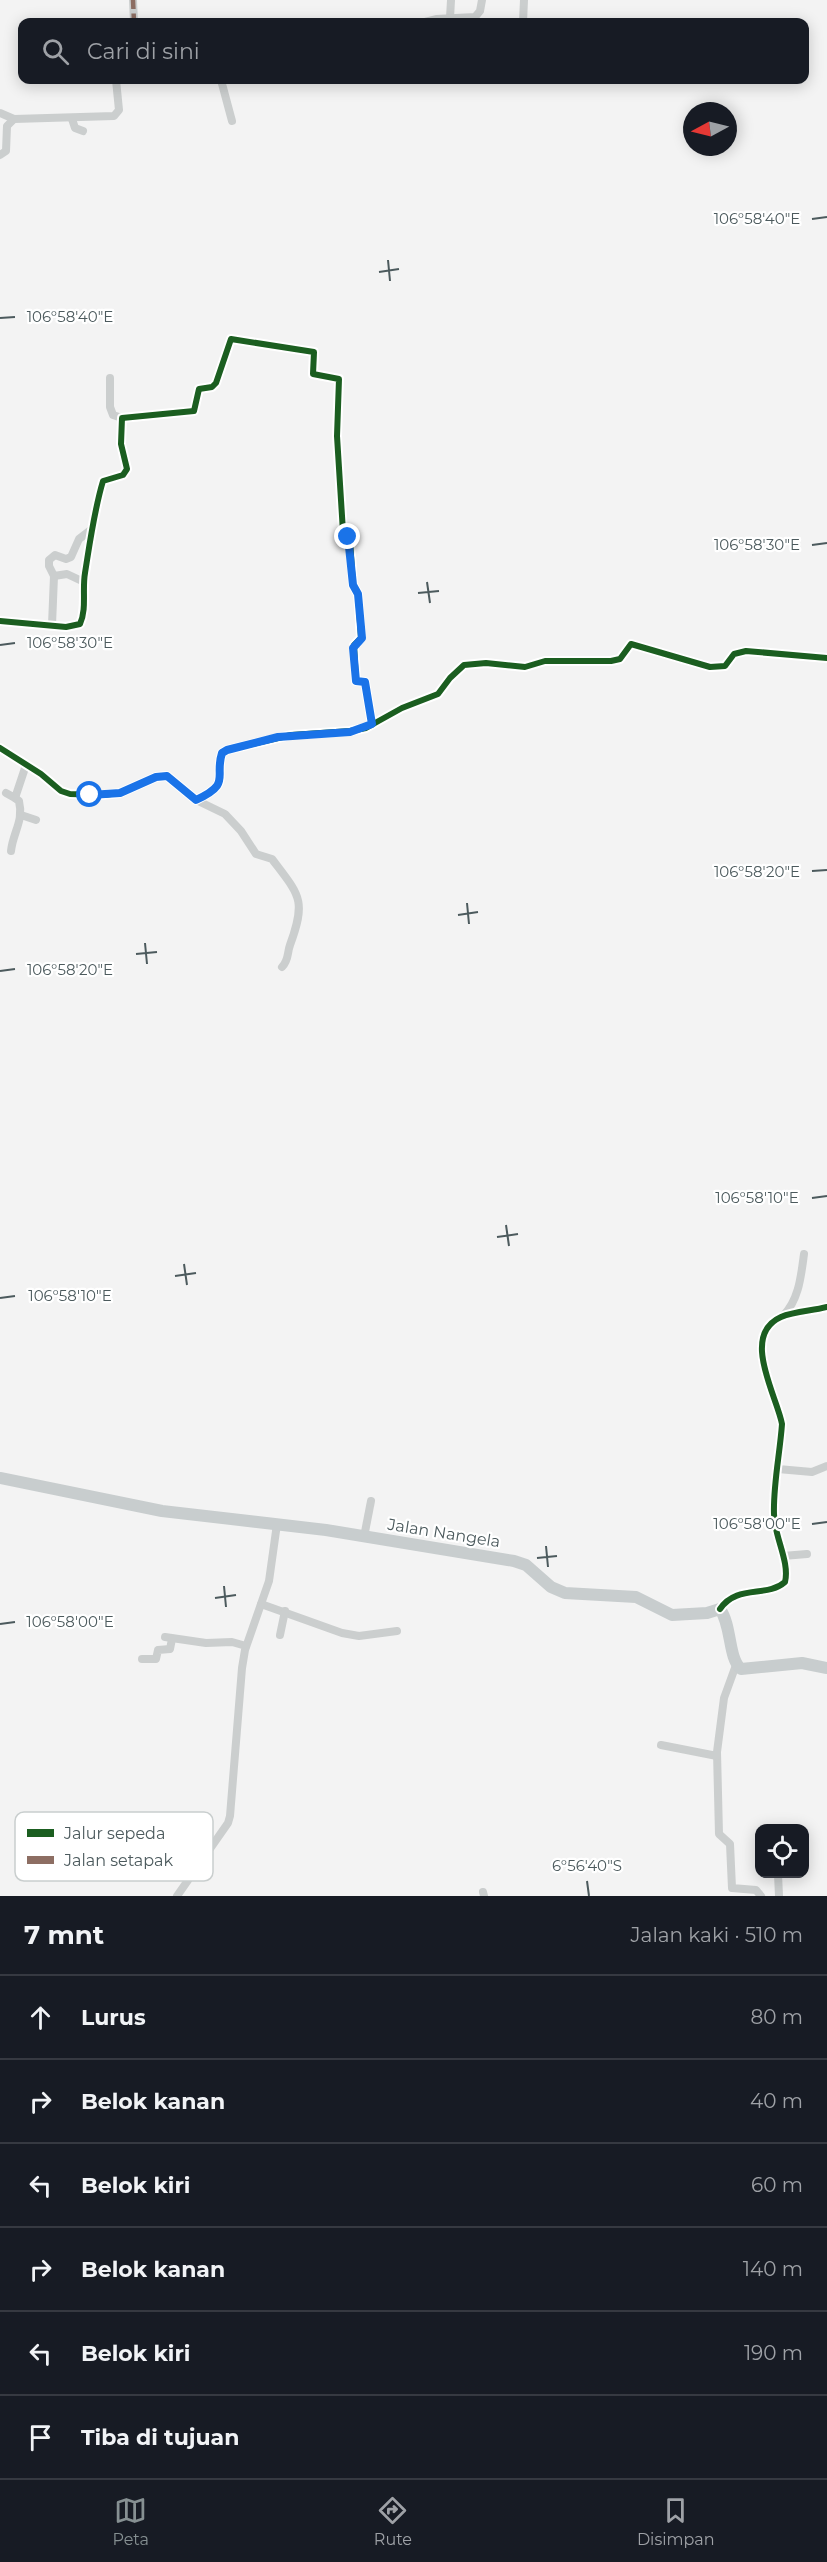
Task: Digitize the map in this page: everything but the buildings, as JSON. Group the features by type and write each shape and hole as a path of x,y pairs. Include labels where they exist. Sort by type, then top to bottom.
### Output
{"main road":[{"name":"Jalan Nangela","path":"0,1478 162,1511 277,1524 514,1561 526,1564 557,1591 636,1598 672,1615 707,1613 720,1609"},
{"path":"720,1609 730,1630 736,1665 745,1670 802,1663 827,1668"}],"street":[{"path":"133,0 134,18"},
{"path":"450,18 451,0"},
{"path":"479,18 482,0"},
{"path":"523,18 524,0"},
{"path":"0,113 14,120 72,119 117,114 119,110 116,84"},
{"path":"222,84 232,121"},
{"path":"72,119 75,128 83,131"},
{"path":"0,155 6,151 8,126 14,120"},
{"path":"110,378 110,409 113,415 122,418 194,411 199,389 214,386 229,341 233,339 314,352 313,375 339,378 337,436 343,532 350,540 353,585 358,594 362,638 354,645 353,651 356,681 365,682 372,724"},
{"path":"0,621 66,627 80,624 92,529 103,481 123,475 127,469 121,444 122,418"},
{"path":"52,625 54,576 49,566 51,557 55,555 66,559 71,557 79,539 92,529"},
{"path":"54,576 67,574 84,582"},
{"path":"196,800 219,784 220,759 222,753 227,750 278,737 350,732 438,694 460,668 474,664 502,663 525,667 545,661 611,661 620,659 631,644 710,667 725,666 734,654 746,651 827,658"},
{"path":"0,748 61,791 70,794 120,793 156,777 167,776 196,800 225,814 242,831 256,854 272,859 284,877 294,886 299,896 300,913 287,962 282,967"},
{"path":"15,798 26,765"},
{"path":"6,793 19,801 21,815 19,827 12,836 11,851"},
{"path":"21,815 36,820"},
{"path":"782,1317 796,1295 804,1254"},
{"path":"720,1609 732,1598 784,1584 787,1574 776,1534 774,1512 782,1424 780,1412 764,1374 763,1344 766,1331 771,1323 782,1317 827,1307"},
{"path":"778,1469 812,1472 827,1466"},
{"path":"364,1538 371,1501"},
{"path":"213,1845 228,1823 230,1816 239,1693 246,1646 269,1581 277,1524"},
{"path":"783,1556 807,1554"},
{"path":"261,1604 342,1633 359,1636 397,1632"},
{"path":"280,1635 285,1611"},
{"path":"141,1659 156,1659 158,1650 170,1648 169,1638 206,1643 232,1641 246,1646"},
{"path":"736,1665 724,1698 717,1756 719,1834 730,1844 731,1886 735,1890 756,1890 761,1896"},
{"path":"661,1746 717,1756"},
{"path":"778,1878 779,1896"},
{"path":"178,1895 188,1881"}],"marked path":[{"path":"133,0 134,18"}],"cycle path":[{"path":"0,621 66,627 80,624 83,612 84,579 103,481 123,475 127,469 121,444 122,418 194,411 199,389 212,387 216,383 231,339 314,352 313,374 339,379 337,436 343,532 350,540 353,585 358,594 361,638 354,645 356,681 365,682 372,724"},
{"path":"0,748 41,774 61,791 70,794 120,793 156,777 167,776 196,800 218,785 222,753 227,750 291,735 366,728 402,708 438,694 464,665 486,663 525,667 545,661 611,661 620,659 631,644 710,667 725,666 734,654 746,651 827,658"},
{"path":"720,1609 735,1596 778,1587 785,1582 784,1557 776,1531 774,1514 782,1424 764,1367 763,1337 769,1326 781,1317 827,1307"}],"route":[{"path":"90,795 120,793 156,777 167,776 196,800 219,784 220,759 222,753 227,750 243,744 291,735 350,732 372,724 365,682 356,681 353,648 362,638 358,594 353,585 351,544 348,537"}]}
